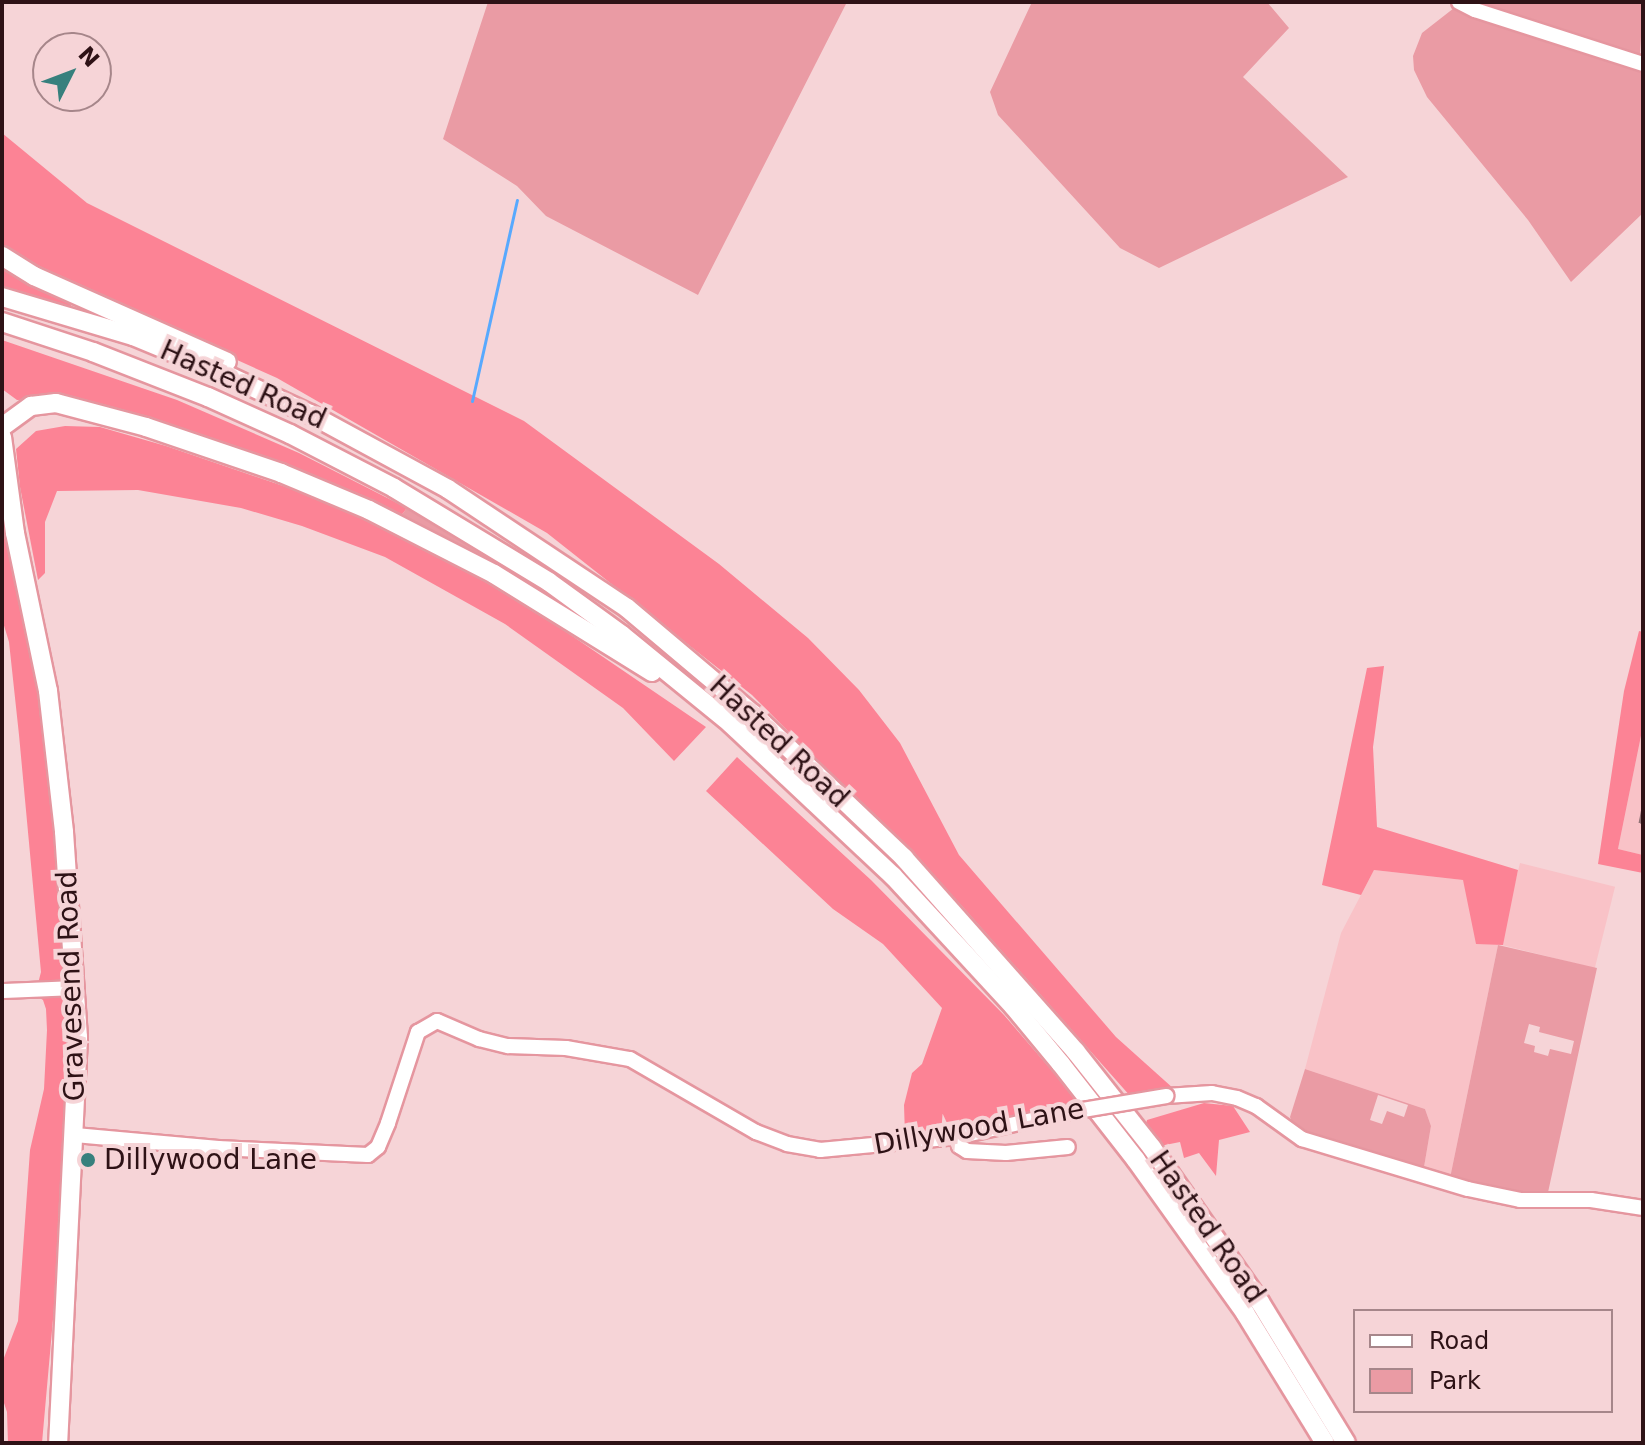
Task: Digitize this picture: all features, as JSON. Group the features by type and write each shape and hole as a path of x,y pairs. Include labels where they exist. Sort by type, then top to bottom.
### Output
{"main road":[{"path":"2,256 34,276 276,385 416,460 550,543 627,608"},
{"name":"Hasted Road","path":"2,297 133,336 310,414 484,511 627,608 753,714 904,858 1066,1039 1152,1148 1242,1277 1346,1443"},
{"name":"Hasted Road","path":"2,322 100,354 198,392 290,434 394,488 549,582 622,635 731,724 893,876 1013,1006 1061,1064 1136,1160 1245,1313 1325,1443"},
{"path":"2,426 23,409 39,403 56,403 182,438 281,473 369,510 494,574 731,724"},
{"path":"2,416 2,426"},
{"name":"Gravesend Road","path":"2,437 15,533 48,691 64,832 78,1037 58,1443"},
{"name":"Gravesend Road","path":"2,502 15,533"}],"street":[{"path":"1459,2 1475,10 1643,64"},
{"path":"2,991 75,988"},
{"name":"Dillywood Lane","path":"75,1135 218,1148 368,1155 379,1145 419,1031 437,1021 479,1039 508,1046 566,1048 630,1059 756,1132 787,1144 820,1150 857,1149 957,1137 1059,1114 1166,1096 1212,1093 1256,1106 1302,1139 1468,1189 1520,1200 1591,1200 1643,1208"},
{"path":"957,1137 959,1146 967,1151 1006,1153 1068,1147"}],"shaded area":[{"path":"2,133 87,203 524,421 719,564 808,638 859,690 900,743 959,855 1116,1037 1174,1089 1131,1097 961,905 752,695 547,533 277,378 86,292 2,246"},
{"path":"2,264 69,302 76,314 2,291"},
{"path":"2,340 177,400 299,453 407,508 399,518 48,399 17,400 2,389"},
{"path":"65,426 100,427 166,446 342,506 436,553 537,612 706,727 674,761 623,708 505,624 385,557 302,526 241,508 138,490 57,491 45,522 45,573 38,580 16,449 36,431"},
{"path":"2,528 26,616 43,717 69,983 59,1252 42,1443 8,1443 7,1412 2,1397 2,1363 18,1321 30,1150 44,1089 47,1030 43,1000 35,995 41,972 9,642 2,619"},
{"path":"1639,631 1643,632 1643,726 1618,849 1643,855 1643,873 1598,864 1624,691"},
{"path":"1384,666 1373,747 1377,827 1518,870 1503,945 1476,944 1463,880 1374,870 1361,895 1322,885 1367,668"},
{"path":"1643,726 1643,855 1618,849"},
{"path":"737,757 871,880 1004,1015 1080,1103 905,1136 904,1105 912,1073 922,1064 942,1008 883,944 833,909 706,791"},
{"path":"1520,863 1615,887 1595,968 1500,945"},
{"path":"1374,870 1463,880 1498,945 1450,1178 1424,1167 1431,1126 1425,1109 1305,1069 1341,933"},
{"path":"1204,1103 1233,1106 1250,1132 1219,1140 1216,1176 1199,1153 1184,1158 1180,1142 1160,1146 1145,1127 1147,1120"}],"green space":[{"path":"488,2 847,2 698,295 546,216 517,186 443,139"},
{"path":"1032,2 1267,2 1289,28 1243,77 1348,177 1159,268 1120,248 998,115 990,92"},
{"path":"1470,2 1643,2 1640,55 1475,7"},
{"path":"1454,8 1643,68 1643,213 1571,282 1528,220 1427,97 1414,70 1413,56 1422,33"},
{"path":"407,508 482,551 554,600 552,603 399,518"},
{"path":"1498,945 1597,968 1547,1197 1450,1178","holes":["1529,1024 1540,1027 1539,1032 1574,1041 1571,1054 1550,1049 1548,1056 1534,1052 1535,1046 1524,1043"]},
{"path":"1305,1069 1425,1109 1431,1126 1424,1167 1312,1137 1293,1125 1290,1117","holes":["1378,1095 1408,1105 1404,1117 1387,1111 1382,1124 1370,1120"]}],"waterway":[{"path":"472,401 517,200"}],"railway":[{"path":"1640,823 1643,807"}],"place":[{"name":"Dillywood Lane","path":"88,1160"}]}
